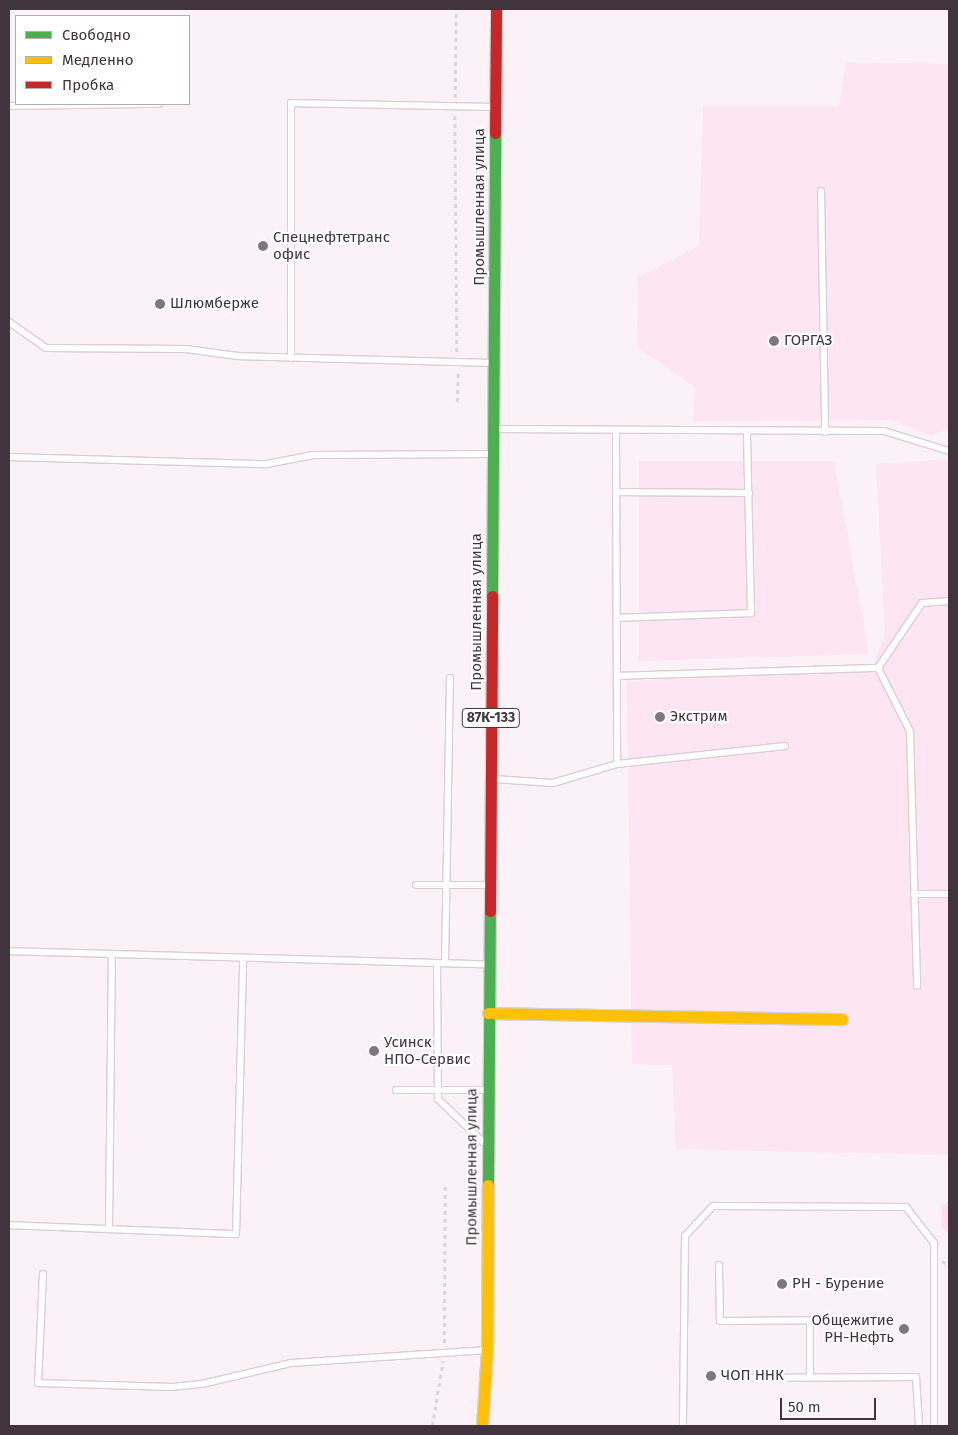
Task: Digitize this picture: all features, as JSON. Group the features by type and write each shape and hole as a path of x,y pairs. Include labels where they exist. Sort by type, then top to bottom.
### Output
{"main road":[{"name":"Промышленная улица","path":"482,1426 487,1350 496,9"},
{"path":"488,1013 842,1019"}],"lane":[{"path":"290,358 291,103 381,107 496,107"},
{"path":"9,106 84,105"},
{"path":"821,191 825,432"},
{"path":"9,322 46,348 186,349 238,356 400,362 494,363"},
{"path":"493,429 616,432 884,431 949,451"},
{"path":"616,432 618,764"},
{"path":"617,618 751,613 747,432"},
{"path":"9,457 267,464 313,455 493,454"},
{"path":"616,492 748,493"},
{"path":"878,668 922,602 949,601"},
{"path":"617,676 878,668"},
{"path":"878,668 910,731 916,986"},
{"path":"445,963 446,885 451,782 450,678"},
{"path":"490,779 554,782 618,764 785,746"},
{"path":"416,885 489,885"},
{"path":"914,894 949,894"},
{"path":"9,952 489,964"},
{"path":"109,1229 112,954"},
{"path":"9,1225 236,1234 243,958"},
{"path":"437,963 438,1099 487,1146"},
{"path":"396,1090 488,1090"},
{"path":"683,1426 685,1236 713,1206 723,1206 906,1207 934,1243 934,1426"},
{"path":"719,1265 720,1321 863,1320"},
{"path":"43,1274 38,1383 172,1387 202,1384 291,1363 444,1351 487,1350"},
{"path":"810,1321 810,1377"},
{"path":"737,1378 916,1377 919,1426"}],"path":[{"path":"456,9 457,402"},
{"path":"432,1426 444,1351 445,1185"}],"shaded area":[{"path":"846,62 949,64 949,428 931,436 893,420 693,421 695,387 637,347 638,277 699,246 703,106 839,106"},
{"path":"949,459 949,1155 676,1149 672,1065 632,1064 627,682 678,677 871,671 885,633 876,464"},
{"path":"639,461 834,461 869,654 639,661"},
{"path":"949,1201 949,1232 947,1232 941,1226 942,1205"}],"traffic: fast":[{"path":"492,596 495,133"},
{"path":"488,1185 490,911"}],"traffic: slow":[{"path":"488,1013 842,1019"},
{"path":"482,1426 487,1350 488,1185"}],"traffic: jam":[{"path":"495,133 496,9"},
{"path":"490,911 492,596"}],"place":[{"name":"Спецнефтетранс офис","path":"263,246"},
{"name":"Шлюмберже","path":"160,304"},
{"name":"ГОРГАЗ","path":"774,341"},
{"name":"Экстрим","path":"660,717"},
{"name":"Усинск НПО-Сервис","path":"374,1051"},
{"name":"РН - Бурение","path":"782,1284"},
{"name":"Общежитие РН-Нефть","path":"904,1329"},
{"name":"ЧОП ННК","path":"711,1376"}]}
